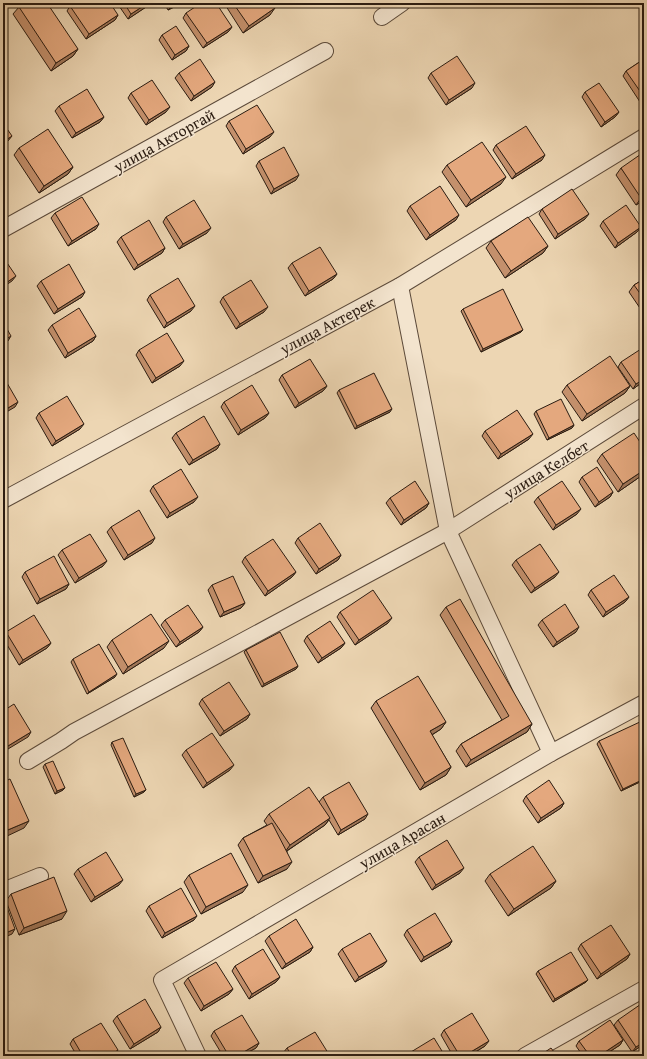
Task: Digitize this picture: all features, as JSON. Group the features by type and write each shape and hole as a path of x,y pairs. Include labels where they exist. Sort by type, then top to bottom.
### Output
{"street":[{"path":"382,17 402,3"},
{"name":"улица Акторгай","path":"3,229 325,51"},
{"name":"улица Актерек","path":"3,500 400,286 644,137"},
{"path":"400,286 448,531 551,753"},
{"name":"улица Келбет","path":"28,761 74,732 448,531 644,406"},
{"name":"улица Арасан","path":"198,1056 162,980 551,753 644,703"},
{"path":"3,891 40,876"},
{"path":"524,1056 644,989"}],"building":[{"path":"25,3 47,3 78,49 56,63 19,7"},
{"path":"74,3 110,3 118,15 89,34 70,6"},
{"path":"124,3 148,3 131,14"},
{"path":"167,3 179,3 170,8"},
{"path":"201,3 216,3 232,27 207,43 186,13"},
{"path":"233,3 271,3 275,8 249,26"},
{"path":"176,26 189,46 175,55 162,35"},
{"path":"457,56 475,83 449,100 431,73"},
{"path":"200,59 215,82 194,96 179,73"},
{"path":"644,59 644,97 626,71"},
{"path":"152,80 170,107 149,120 131,93"},
{"path":"599,83 619,112 605,122 585,92"},
{"path":"87,89 104,117 76,133 59,106"},
{"path":"257,105 274,132 246,149 229,121"},
{"path":"3,123 12,136 3,142"},
{"path":"526,126 545,155 516,174 496,145"},
{"path":"48,129 73,167 44,186 19,148"},
{"path":"482,142 506,177 471,200 447,165"},
{"path":"284,147 299,175 274,189 259,161"},
{"path":"644,152 644,196 641,198 621,168"},
{"path":"440,186 459,215 430,235 410,206"},
{"path":"572,189 589,214 558,234 542,209"},
{"path":"82,197 99,224 72,241 55,213"},
{"path":"194,200 211,228 183,244 166,217"},
{"path":"626,205 641,227 618,243 603,221"},
{"path":"528,217 548,246 511,271 491,241"},
{"path":"149,220 165,248 138,265 121,237"},
{"path":"320,247 337,274 309,291 292,263"},
{"path":"3,257 16,276 3,285"},
{"path":"69,264 85,292 58,309 41,281"},
{"path":"178,278 195,306 167,323 150,295"},
{"path":"644,279 644,299 634,285"},
{"path":"251,280 268,307 240,324 223,297"},
{"path":"503,289 523,330 483,349 463,309"},
{"path":"79,308 96,336 68,353 52,325"},
{"path":"3,322 11,336 3,341"},
{"path":"167,333 184,361 156,378 139,350"},
{"path":"644,347 644,379 636,384 621,362"},
{"path":"610,356 630,386 587,414 567,385"},
{"path":"310,359 327,386 299,403 282,375"},
{"path":"374,373 392,409 357,426 339,390"},
{"path":"3,376 18,402 3,411"},
{"path":"252,385 269,413 241,430 224,402"},
{"path":"67,396 84,424 56,441 39,413"},
{"path":"561,399 574,425 549,438 536,411"},
{"path":"517,410 533,434 501,454 485,431"},
{"path":"204,416 220,444 193,460 176,433"},
{"path":"634,433 644,448 644,470 623,484 602,454"},
{"path":"597,467 613,492 599,502 582,477"},
{"path":"181,469 198,497 170,513 153,486"},
{"path":"415,481 429,503 404,520 390,498"},
{"path":"562,481 581,509 556,525 538,497"},
{"path":"139,510 155,538 128,555 111,527"},
{"path":"320,523 341,555 319,569 298,538"},
{"path":"90,534 107,561 79,578 62,550"},
{"path":"273,539 296,572 268,591 245,557"},
{"path":"540,544 559,572 535,588 516,560"},
{"path":"54,556 69,584 40,599 25,572"},
{"path":"614,575 629,597 606,612 591,590"},
{"path":"233,576 245,603 224,612 212,585"},
{"path":"373,590 392,618 359,640 340,612"},
{"path":"460,599 532,724 471,760 461,744 509,716 446,607"},
{"path":"565,604 579,627 557,642 542,620"},
{"path":"188,605 203,627 180,642 165,620"},
{"path":"151,614 169,641 128,667 112,640"},
{"path":"34,615 51,643 23,660 6,632"},
{"path":"330,621 345,643 322,658 307,636"},
{"path":"280,632 298,666 264,684 246,650"},
{"path":"99,644 117,674 89,692 73,659"},
{"path":"418,676 446,722 430,731 451,767 425,783 376,701"},
{"path":"229,682 250,714 224,731 202,699"},
{"path":"14,704 31,732 3,749 3,711"},
{"path":"642,721 644,726 644,779 623,789 599,741"},
{"path":"212,733 234,765 207,783 186,750"},
{"path":"123,738 146,790 136,794 112,742"},
{"path":"53,761 65,788 57,791 45,764"},
{"path":"10,779 29,821 3,832 3,782"},
{"path":"549,780 564,803 541,818 526,796"},
{"path":"349,782 368,814 341,830 323,797"},
{"path":"309,787 330,818 290,845 269,814"},
{"path":"272,823 292,862 263,876 243,838"},
{"path":"447,840 464,868 436,885 419,857"},
{"path":"533,846 556,881 514,909 490,874"},
{"path":"106,852 123,880 95,897 78,869"},
{"path":"231,853 248,885 206,907 189,875"},
{"path":"54,877 67,911 24,928 11,894"},
{"path":"181,888 197,916 165,933 149,906"},
{"path":"3,899 15,929 3,934"},
{"path":"435,913 452,941 424,957 407,930"},
{"path":"296,919 313,947 286,964 269,936"},
{"path":"611,925 630,954 601,974 581,944"},
{"path":"370,933 387,961 359,977 342,949"},
{"path":"263,949 280,977 252,994 235,966"},
{"path":"571,952 588,980 555,999 538,971"},
{"path":"216,962 233,989 204,1006 188,978"},
{"path":"145,999 161,1027 134,1044 117,1016"},
{"path":"644,1002 644,1042 636,1047 618,1020"},
{"path":"472,1013 489,1041 464,1056 460,1056 444,1030"},
{"path":"242,1015 259,1043 237,1056 229,1056 214,1031"},
{"path":"610,1020 623,1040 599,1056 590,1056 579,1041"},
{"path":"101,1023 118,1050 109,1056 83,1056 73,1039"},
{"path":"315,1032 330,1056 292,1056 287,1048"},
{"path":"434,1038 445,1056 406,1055"},
{"path":"551,1048 557,1056 539,1056"},
{"path":"47,1052 49,1056 40,1056"}]}
